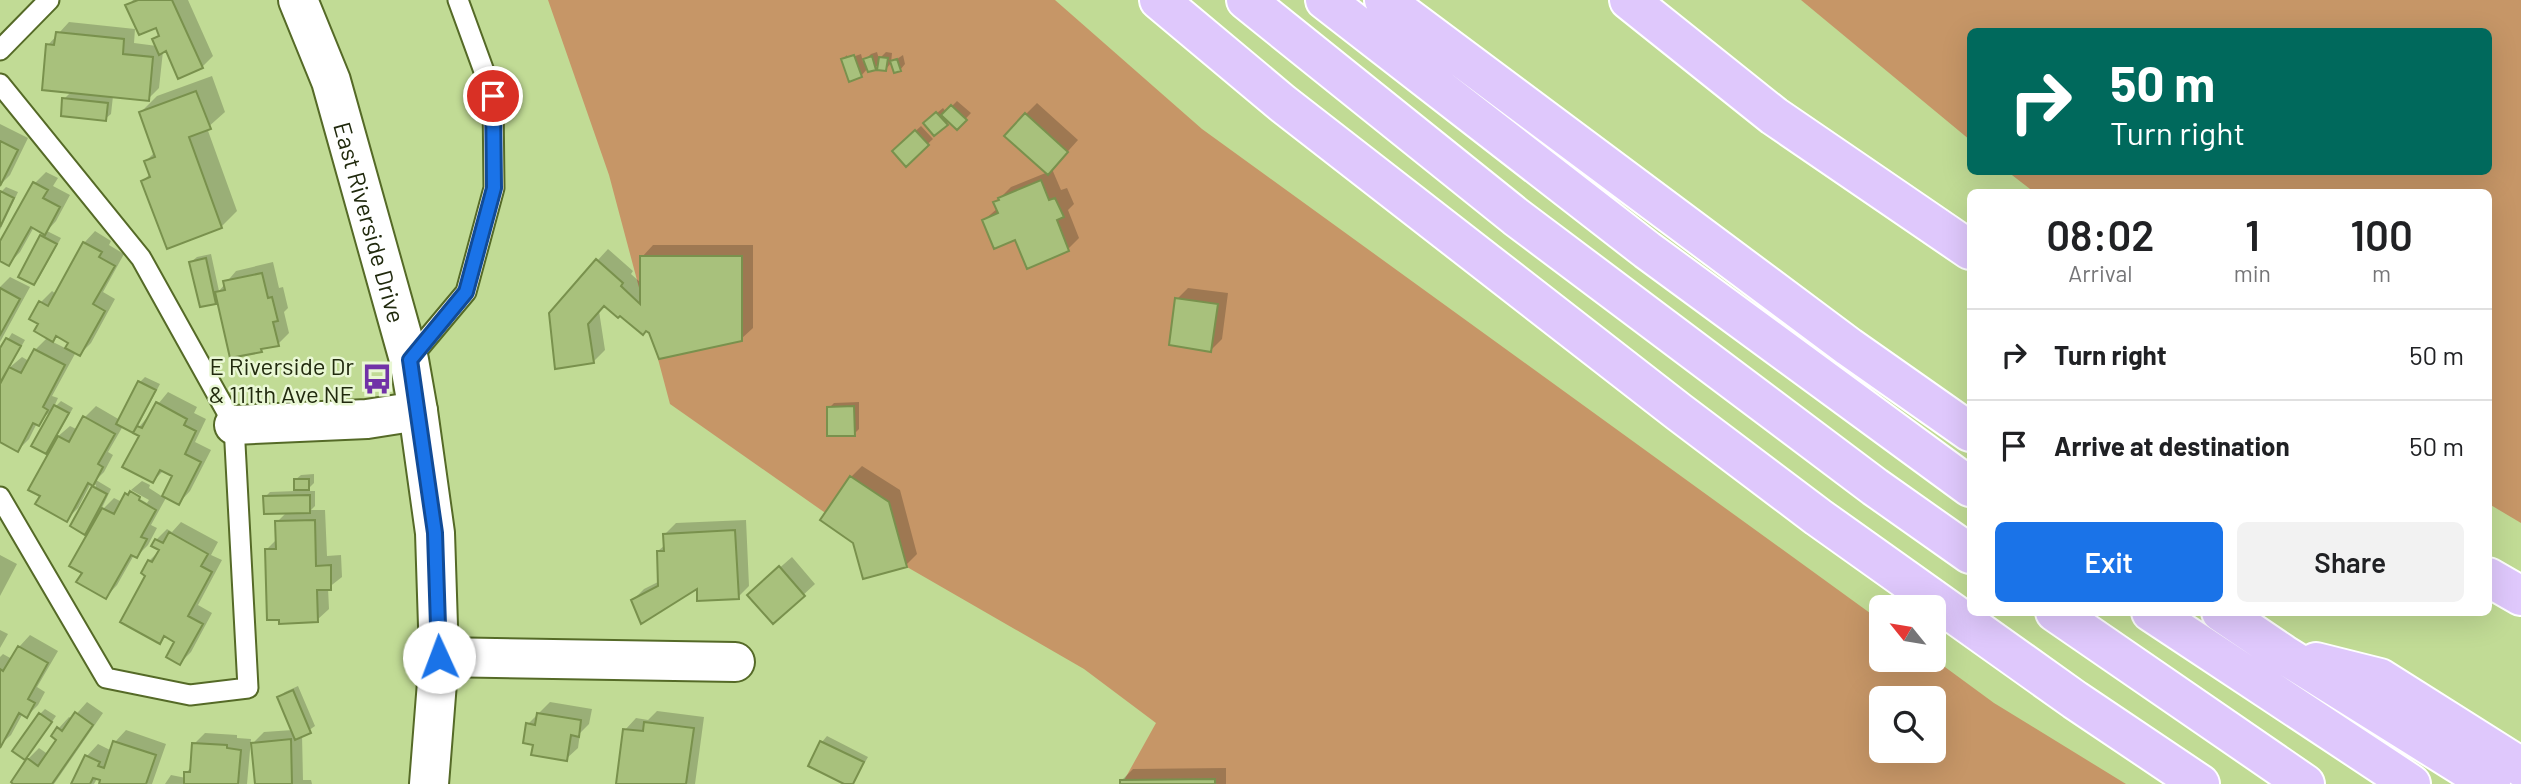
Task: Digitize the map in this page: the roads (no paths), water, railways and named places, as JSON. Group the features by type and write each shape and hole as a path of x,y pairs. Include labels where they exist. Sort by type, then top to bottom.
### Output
{"highway":[{"path":"1160,0 1282,103 1765,476 2075,700 2200,784"},
{"path":"1245,0 1516,217 1875,487 1967,552"},
{"path":"1325,0 1637,242 1967,485"},
{"path":"1384,0 1849,347 1967,430"},
{"path":"1629,0 1774,116 1967,248"},
{"path":"2492,579 2521,596"},
{"path":"2061,616 2305,784"},
{"path":"2157,616 2411,784"},
{"path":"2227,616 2491,784"},
{"path":"2283,654 2380,678 2521,767"}],"main road":[{"name":"East Riverside Drive","path":"298,0 331,81 410,360 435,533 439,657 429,784"},
{"path":"234,425 367,419 418,411"},
{"path":"439,657 735,662"}],"lane":[{"path":"0,50 49,0"},
{"path":"410,360 466,292 494,188 493,96 458,0"},
{"path":"0,84 141,258 234,425 248,688 190,695 106,678 0,498"}],"place":[{"name":"E Riverside Dr & 111th Ave NE","path":"377,379"}]}
